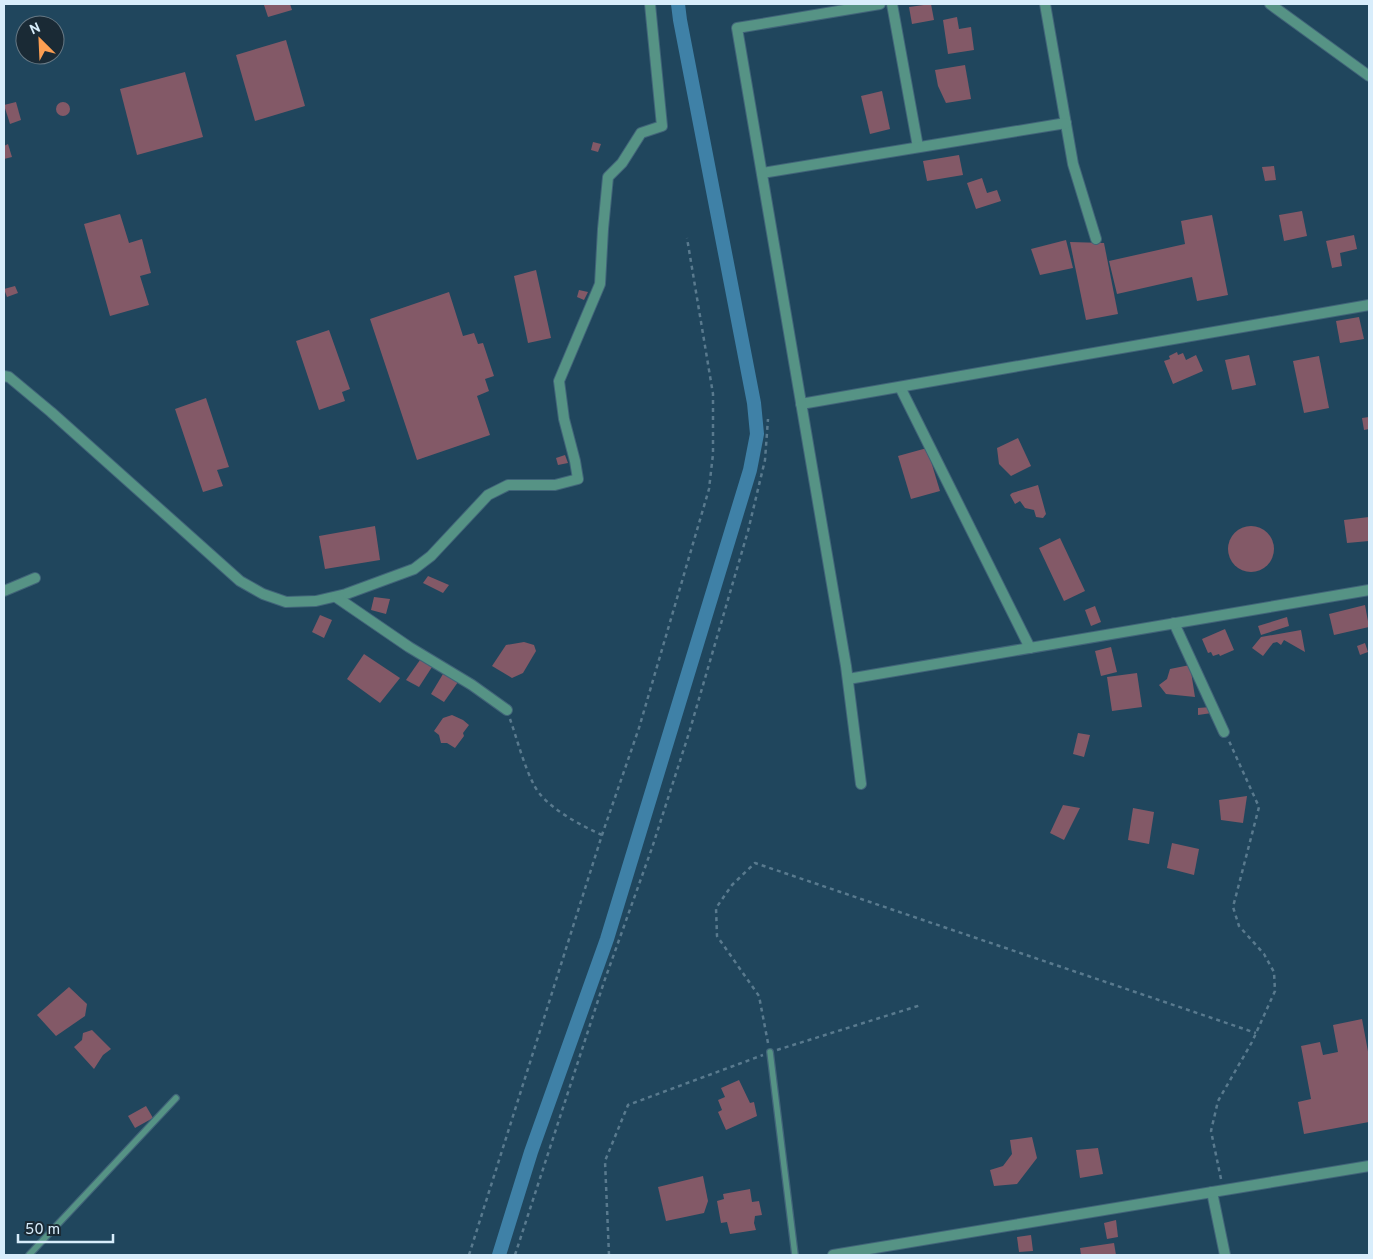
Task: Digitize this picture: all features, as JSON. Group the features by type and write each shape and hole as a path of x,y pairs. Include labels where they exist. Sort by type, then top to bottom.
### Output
{"street":[{"path":"4,376 8,377 51,412 240,581 263,594 286,602 316,602 336,597 414,569 431,556 488,495 508,485 556,485 578,480 564,419 559,381 600,284 602,229 608,177 622,163 641,133 662,126 650,4"},
{"path":"861,784 848,679 737,28 880,4"},
{"path":"892,4 918,148"},
{"path":"1044,4 1073,164 1096,239"},
{"path":"1270,4 1369,76"},
{"path":"762,173 1066,123"},
{"path":"801,404 1369,305"},
{"path":"900,387 1030,648"},
{"path":"4,590 35,578"},
{"path":"848,679 1369,590"},
{"path":"336,597 409,647 472,685 507,710"},
{"path":"1174,623 1224,732"},
{"path":"833,1255 1369,1166"},
{"path":"1212,1192 1225,1255"}],"lane":[{"path":"770,1052 795,1255"},
{"path":"29,1255 176,1098"}],"path":[{"path":"469,1255 602,835 639,728 709,489 713,454 713,394 687,238"},
{"path":"515,1255 604,982 652,848 689,733 748,531 765,460 768,419"},
{"path":"507,710 534,786 552,805 579,824 602,835"},
{"path":"1224,732 1259,807 1233,907 1239,926 1264,954 1274,972 1275,991 1256,1033 1218,1101 1211,1131 1224,1190"},
{"path":"770,1052 759,996 717,936 716,908 732,885 755,863 1256,1033"},
{"path":"609,1255 605,1161 628,1105 770,1052 921,1005"}],"building":[{"path":"290,4 292,10 268,17 264,5"},
{"path":"931,4 934,20 912,24 909,7"},
{"path":"957,17 959,29 971,27 974,50 948,54 943,20"},
{"path":"286,40 305,106 255,121 236,55"},
{"path":"965,65 971,99 946,103 938,86 935,70"},
{"path":"185,72 203,137 137,155 120,89"},
{"path":"882,91 890,129 870,134 861,96"},
{"path":"16,102 21,120 10,124 4,105"},
{"path":"63,102 68,104 70,109 68,114 63,116 58,114 56,109 58,104"},
{"path":"593,142 601,144 598,152 591,150"},
{"path":"8,144 12,157 4,159 4,146"},
{"path":"959,155 963,175 927,181 923,161"},
{"path":"1274,166 1276,180 1265,181 1262,167"},
{"path":"982,178 987,193 997,190 1001,201 976,209 967,183"},
{"path":"1302,211 1307,236 1284,241 1279,215"},
{"path":"120,214 129,243 142,239 151,273 140,276 149,305 110,316 84,224"},
{"path":"1212,215 1228,295 1197,301 1192,277 1117,294 1109,261 1185,244 1181,221"},
{"path":"1354,235 1357,249 1340,253 1342,266 1332,268 1326,241"},
{"path":"1066,240 1073,268 1040,275 1031,249"},
{"path":"1070,242 1104,243 1118,314 1086,320"},
{"path":"536,270 551,338 528,343 514,276"},
{"path":"15,286 18,293 7,297 4,289"},
{"path":"579,290 588,292 584,300 577,297"},
{"path":"449,292 463,336 474,333 478,344 483,343 494,376 485,379 489,391 477,396 490,435 417,460 370,319"},
{"path":"1359,317 1364,339 1340,343 1336,321"},
{"path":"329,330 350,389 342,392 345,401 319,410 296,341"},
{"path":"1177,352 1178,355 1183,353 1186,360 1196,355 1203,371 1173,384 1164,361 1170,359 1169,356"},
{"path":"1249,355 1256,385 1232,390 1225,360"},
{"path":"1319,356 1329,408 1304,413 1293,361"},
{"path":"206,398 229,467 217,470 223,486 203,492 175,409"},
{"path":"1369,417 1369,429 1364,430 1362,418"},
{"path":"1018,438 1031,466 1011,476 999,464 997,448"},
{"path":"927,448 940,491 911,499 898,456"},
{"path":"565,455 568,463 558,465 556,458"},
{"path":"1038,485 1046,514 1043,518 1036,517 1034,510 1025,508 1020,501 1015,504 1010,495"},
{"path":"1369,517 1369,541 1347,543 1344,520"},
{"path":"375,526 380,560 325,569 319,536"},
{"path":"1251,526 1264,530 1270,536 1274,549 1270,562 1264,568 1251,572 1238,568 1232,562 1228,549 1232,536 1238,530"},
{"path":"1060,538 1085,591 1064,601 1039,548"},
{"path":"428,576 449,585 443,593 423,583"},
{"path":"374,597 390,599 386,614 371,610"},
{"path":"1365,605 1369,627 1334,635 1329,614"},
{"path":"1095,606 1101,622 1091,626 1085,610"},
{"path":"320,615 332,620 324,638 312,632"},
{"path":"1287,617 1289,626 1261,635 1258,626"},
{"path":"1225,629 1234,650 1220,656 1219,654 1213,656 1211,652 1208,653 1202,639"},
{"path":"1301,630 1305,652 1284,640 1281,645 1277,642 1273,643 1263,656 1252,648 1261,637"},
{"path":"524,642 534,645 536,651 523,673 512,678 492,666 506,645"},
{"path":"1365,643 1368,652 1360,655 1357,646"},
{"path":"1111,647 1117,672 1101,676 1095,651"},
{"path":"364,654 400,678 380,703 347,679"},
{"path":"420,660 432,667 419,687 406,680"},
{"path":"1190,665 1195,697 1166,694 1159,685 1167,679 1170,669"},
{"path":"1137,673 1142,707 1112,711 1107,677"},
{"path":"443,674 458,682 444,702 431,694"},
{"path":"1211,707 1212,713 1198,715 1198,708"},
{"path":"452,715 469,725 455,748 447,743 441,743 439,735 434,731 443,718"},
{"path":"1078,733 1090,735 1084,757 1073,754"},
{"path":"1247,796 1243,823 1221,820 1219,800"},
{"path":"1063,805 1080,808 1064,840 1050,833"},
{"path":"1133,808 1154,812 1149,844 1128,840"},
{"path":"1172,843 1199,849 1194,875 1167,868"},
{"path":"69,987 87,1004 85,1016 56,1036 37,1015"},
{"path":"1362,1019 1369,1057 1369,1122 1304,1134 1298,1102 1311,1099 1301,1046 1320,1042 1323,1055 1338,1052 1333,1025"},
{"path":"92,1030 111,1049 103,1055 94,1069 74,1047 82,1040 83,1033"},
{"path":"739,1080 750,1103 754,1102 757,1116 726,1130 718,1112 722,1110 718,1100 725,1097 721,1088"},
{"path":"146,1106 153,1118 135,1128 128,1116"},
{"path":"1032,1137 1037,1158 1017,1184 994,1186 990,1170 1003,1166 1012,1154 1010,1140"},
{"path":"1098,1148 1103,1174 1080,1178 1076,1150"},
{"path":"703,1176 708,1201 704,1213 666,1221 658,1187"},
{"path":"750,1189 752,1202 759,1201 762,1215 755,1216 756,1230 730,1234 727,1222 721,1223 717,1201 724,1199 723,1194"},
{"path":"1116,1220 1118,1237 1107,1239 1104,1223"},
{"path":"1031,1235 1033,1251 1019,1252 1017,1237"},
{"path":"1114,1243 1116,1255 1081,1255 1080,1248"}],"waterway":[{"path":"499,1255 531,1152 607,939 750,470 757,434 754,403 678,4"}]}
